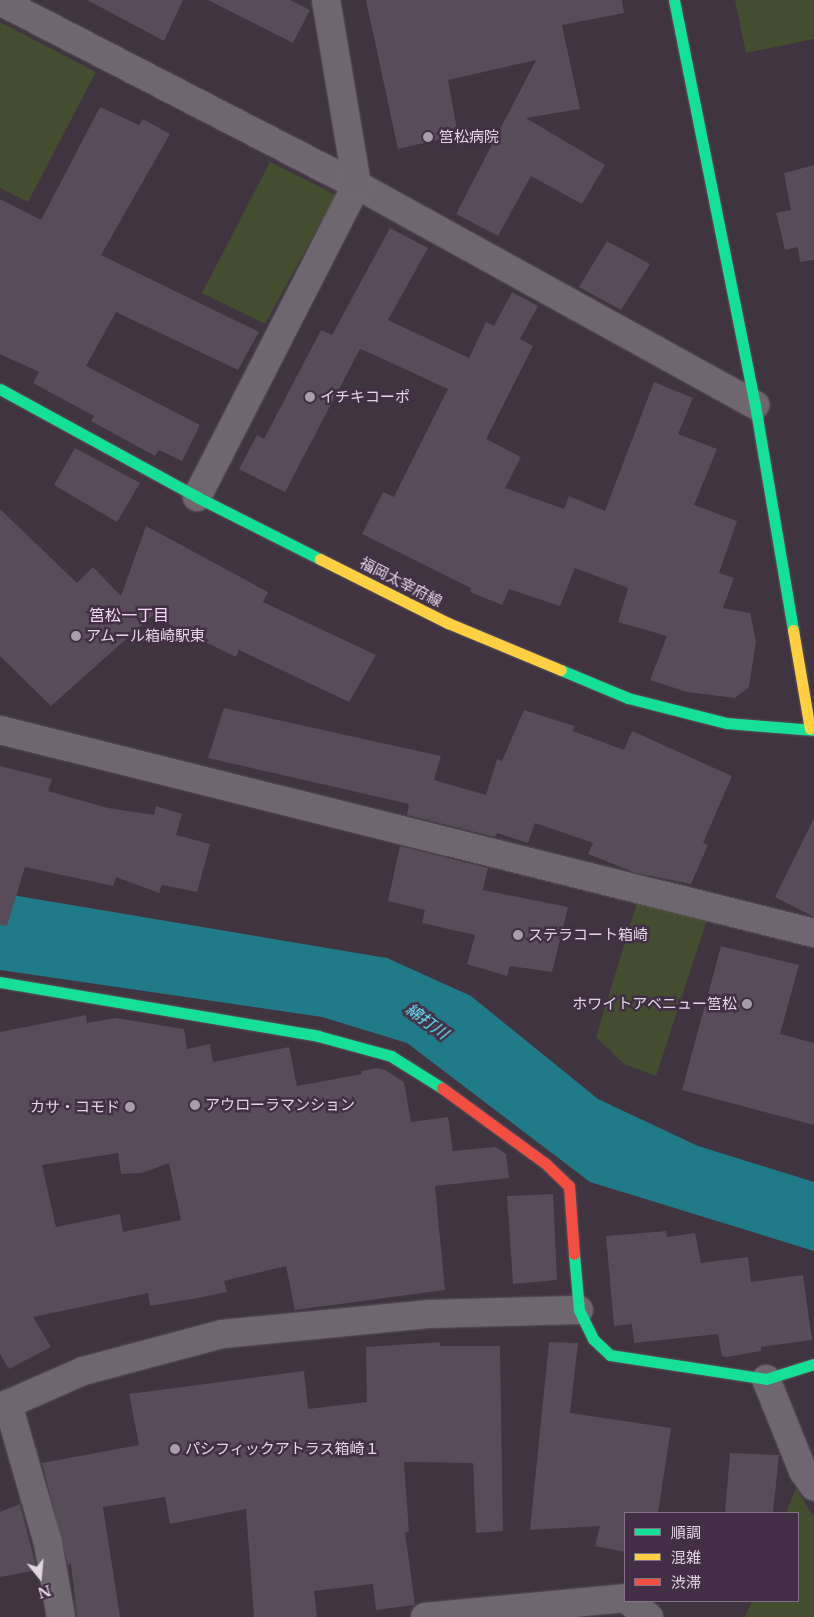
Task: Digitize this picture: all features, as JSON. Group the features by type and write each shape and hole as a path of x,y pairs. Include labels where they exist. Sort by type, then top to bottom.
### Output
{"street":[{"path":"0,0 357,185 755,405"},
{"path":"197,497 357,185 326,0"},
{"path":"674,0 755,405 812,730"},
{"name":"福岡太宰府線","path":"0,389 197,497 448,623 628,698 726,723 812,730"},
{"path":"0,730 814,933"},
{"path":"0,982 318,1036 391,1056 438,1084 538,1157 569,1186 579,1310 592,1339 610,1354 766,1379 814,1364"},
{"path":"61,1617 48,1543 4,1394 222,1334 428,1314 579,1310"},
{"path":"766,1379 803,1471 814,1487"},
{"path":"425,1617 624,1598"},
{"path":"630,1602 649,1617"}],"green space":[{"path":"735,0 814,0 814,39 746,53"},
{"path":"0,22 96,72 28,202 0,188"},
{"path":"270,162 336,195 265,324 202,293"},
{"path":"637,903 707,920 656,1076 624,1064 596,1037"},
{"path":"796,1488 814,1517 814,1617 745,1617 752,1602 799,1602 799,1512 786,1512"}],"water":[{"name":"綿打川","path":"0,893 387,958 471,996 598,1099 698,1146 814,1182 814,1251 590,1182 407,1043 322,1017 0,970"}],"building":[{"path":"87,0 183,0 164,41"},
{"path":"208,0 290,0 310,10 293,43"},
{"name":"筥松病院","path":"366,0 622,0 624,13 562,25 580,109 526,118 605,165 582,204 531,176 498,236 456,214 536,60 448,80 458,135 398,149"},
{"path":"100,107 139,125 143,119 170,134 101,255 259,332 238,370 116,312 86,366 200,425 182,461 159,450 155,456 91,421 94,416 33,383 39,372 0,354 0,199 41,220"},
{"path":"814,165 814,260 800,262 798,247 785,250 776,213 791,210 784,173"},
{"path":"390,228 428,248 388,320 469,358 486,322 494,326 512,292 538,306 520,339 533,346 486,439 521,457 505,488 564,509 569,496 605,511 654,382 693,398 678,434 717,449 694,505 737,521 719,573 734,578 723,608 750,613 756,641 749,687 735,698 687,692 650,680 667,636 618,622 628,588 575,568 560,606 509,589 502,605 470,592 471,588 362,534 383,492 394,497 448,389 360,349 285,492 239,469 257,435 264,439 321,330 332,335"},
{"path":"607,241 650,264 621,310 579,287"},
{"path":"75,448 140,483 117,522 54,485"},
{"name":"アムール箱崎駅東","path":"0,509 77,583 93,567 121,596 146,526 268,592 263,602 376,655 349,702 239,650 236,657 152,616 51,706 0,656"},
{"path":"224,708 441,756 434,780 486,795 497,759 502,761 524,710 574,726 573,731 624,750 632,731 732,776 703,843 708,845 691,884 636,873 588,854 593,843 535,823 528,843 497,833 495,837 407,815 409,804 208,758"},
{"path":"0,766 52,779 48,791 108,808 154,815 156,806 182,814 176,835 210,844 197,892 162,885 159,893 116,877 113,886 25,867 7,926 0,925"},
{"path":"814,818 814,917 775,897"},
{"path":"400,846 488,868 483,890 568,907 552,972 510,966 507,976 467,964 475,935 422,923 425,910 388,901"},
{"name":"ホワイトアベニュー筥松","path":"721,946 799,965 780,1034 814,1043 814,1125 682,1090"},
{"path":"86,1015 87,1023 116,1018 184,1029 187,1049 210,1044 213,1062 289,1047 297,1086 362,1074 361,1071 377,1068 385,1070 404,1082 411,1122 448,1117 453,1151 496,1147 506,1154 509,1178 435,1186 445,1290 295,1310 286,1266 224,1281 227,1292 198,1298 150,1306 148,1293 33,1317 51,1347 9,1369 0,1354 0,1032","holes":["118,1153 121,1174 142,1173 169,1163 181,1220 123,1232 120,1214 56,1227 42,1165"]},
{"path":"553,1194 557,1280 513,1284 507,1196"},
{"path":"666,1231 667,1237 695,1233 701,1263 748,1257 751,1282 803,1275 812,1340 761,1347 761,1351 727,1357 722,1356 718,1334 634,1343 632,1324 614,1326 606,1236"},
{"path":"440,1342 440,1346 500,1346 503,1531 476,1533 473,1463 404,1462 409,1532 405,1532 415,1605 376,1610 373,1584 314,1591 317,1617 254,1617 246,1509 170,1524 165,1497 103,1507 120,1617 77,1617 71,1564 68,1565 42,1463 139,1445 129,1394 304,1371 308,1409 367,1402 366,1347"},
{"path":"549,1342 578,1343 570,1413 671,1428 658,1512 624,1512 624,1552 595,1546 600,1526 530,1530"},
{"path":"730,1453 779,1455 773,1512 725,1512"},
{"path":"20,1504 37,1570 0,1577 0,1512"}],"traffic: fast":[{"path":"674,0 755,405 793,630"},
{"path":"0,389 197,497 320,559"},
{"path":"561,670 628,698 726,723 814,730"},
{"path":"0,982 318,1036 391,1056 442,1088"},
{"path":"574,1254 579,1310 593,1339 610,1355 766,1379 814,1364"}],"traffic: slow":[{"path":"320,559 448,623 561,670"},
{"path":"793,630 810,729"}],"traffic: jam":[{"path":"442,1088 545,1163 569,1186 574,1254"}],"place":[{"name":"筥松病院","path":"428,137"},
{"name":"イチキコーポ","path":"310,397"},
{"name":"アムール箱崎駅東","path":"76,636"},
{"name":"ステラコート箱崎","path":"518,935"},
{"name":"ホワイトアベニュー筥松","path":"747,1004"},
{"name":"アウローラマンション","path":"195,1105"},
{"name":"カサ・コモド","path":"130,1107"},
{"name":"パシフィックアトラス箱崎１","path":"175,1449"}],"district":[{"name":"筥松一丁目","path":"129,615"}]}
